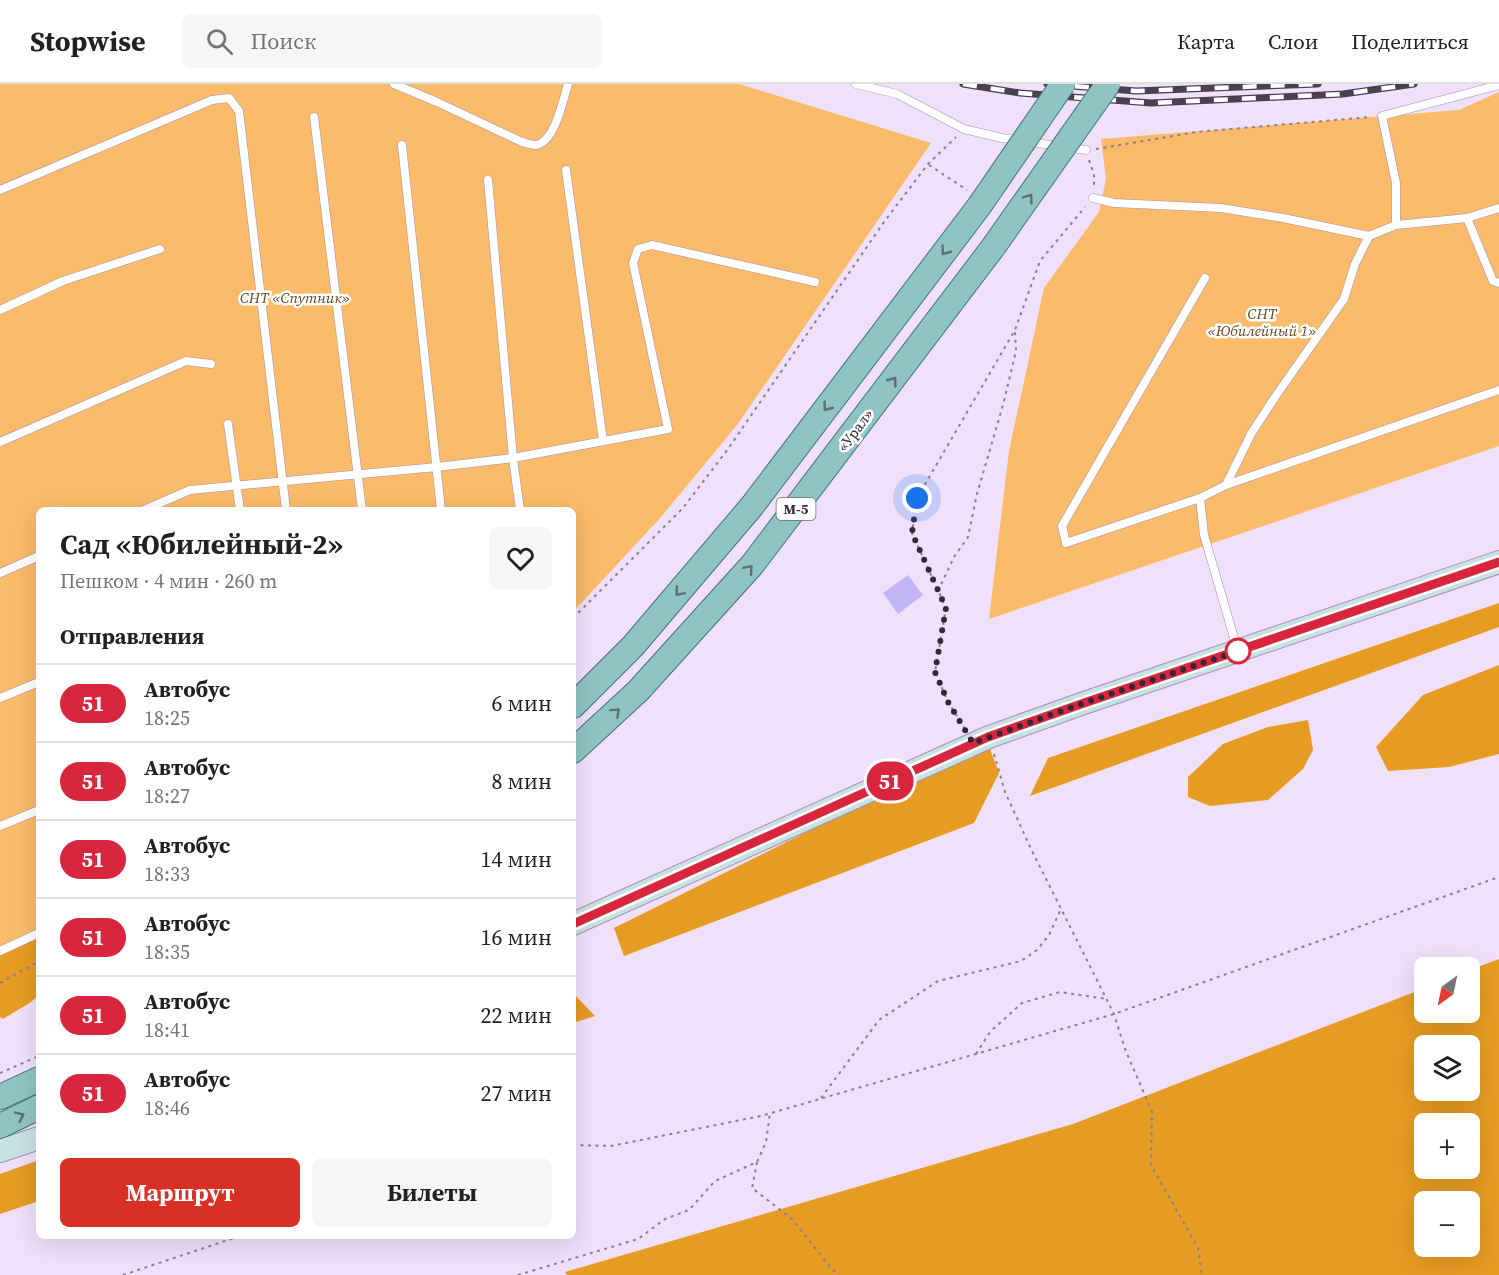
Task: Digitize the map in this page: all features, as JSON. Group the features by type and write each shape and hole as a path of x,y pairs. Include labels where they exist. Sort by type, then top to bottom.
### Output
{"main road":[{"name":"М-5","path":"576,703 633,646 752,506 975,198 1063,84"},
{"name":"«Урал»","path":"576,748 638,692 752,565 994,246 1108,84"},
{"path":"576,923 981,740 1499,562"},
{"path":"0,1097 36,1080"},
{"path":"0,1126 36,1108"},
{"path":"0,1150 36,1139"}],"lane":[{"path":"394,84 522,142 536,145 547,139 553,130 568,84"},
{"path":"856,84 897,94 964,129 1002,138 1086,150"},
{"path":"1396,225 1396,183 1382,116 1499,85"},
{"path":"0,190 212,100 229,98 239,111 286,507"},
{"path":"314,117 363,507"},
{"path":"402,145 441,507"},
{"path":"566,170 603,441"},
{"path":"488,180 519,507"},
{"path":"1094,198 1114,203 1221,208 1369,236 1396,225 1467,218 1499,208"},
{"path":"1467,218 1493,281 1499,283"},
{"path":"1226,485 1257,424 1344,298 1355,264 1369,236"},
{"path":"151,507 190,490 513,458 668,429 633,263 638,249 652,245 815,282"},
{"path":"0,310 63,281 160,249"},
{"path":"1205,278 1062,526 1066,543 1200,498 1226,485 1499,390"},
{"path":"0,442 186,361 211,364"},
{"path":"228,424 240,507"},
{"path":"1200,498 1204,535 1238,651"},
{"path":"0,573 36,557"},
{"path":"0,698 36,683"},
{"path":"0,826 36,811"},
{"path":"0,951 36,934"}],"path":[{"path":"1202,1275 1198,1248 1151,1165 1152,1112 1125,1049 1114,1014 1061,909 981,740 948,702 935,672 946,608 912,533 917,498 1015,330 1040,261 1094,198 1094,174 1086,150 1196,132 1382,116"},
{"path":"576,615 683,508 728,449 884,222 928,164 964,129"},
{"path":"928,164 975,198"},
{"path":"938,591 954,557 968,537 977,494 1016,351 1015,330"},
{"path":"576,1145 611,1146 770,1113 1114,1014 1499,877"},
{"path":"820,1099 879,1020 938,981 1021,961 1037,950 1050,936 1061,909"},
{"path":"0,983 36,963"},
{"path":"976,1054 990,1032 1022,1004 1060,992 1107,999"},
{"path":"0,1073 36,1057"},
{"path":"770,1113 765,1142 757,1162 752,1188 792,1219 839,1275"},
{"path":"518,1275 638,1239 665,1220 689,1210 715,1181 757,1162"},
{"path":"123,1275 231,1239"}],"green space":[{"name":"СНТ «Спутник»","path":"0,84 739,84 931,143 737,425 661,517 576,609 576,507 36,507 36,948 0,966"},
{"name":"СНТ «Юбилейный 1»","path":"1499,92 1499,446 989,619 1009,451 1044,288 1099,212 1106,179 1101,139 1459,110"}],"shaded area":[{"path":"1499,603 1499,627 1030,796 1048,758"},
{"path":"1499,665 1499,754 1449,767 1388,771 1376,747 1423,695"},
{"path":"1308,720 1313,750 1303,769 1268,800 1210,806 1188,797 1188,777 1223,744 1268,727"},
{"path":"990,749 999,773 974,823 624,956 614,928 895,788"},
{"path":"36,937 36,998 3,1019 0,1017 0,955"},
{"path":"1499,959 1499,1275 567,1275 565,1272 1073,1124 1414,992 1414,1023 1480,1023 1480,966"},
{"path":"576,996 595,1016 576,1022"},
{"path":"36,1161 36,1202 0,1214 0,1174"}],"building":[{"path":"908,575 923,595 898,614 883,593"}],"railway":[{"path":"963,84 1020,93 1151,103 1343,94 1414,84"},
{"path":"1047,84 1136,91 1318,84"}],"bus line":[{"name":"51","path":"576,923 988,737 1499,562"}],"route":[{"path":"917,498 912,533 946,608 935,672 948,702 973,743 1238,651"}]}
